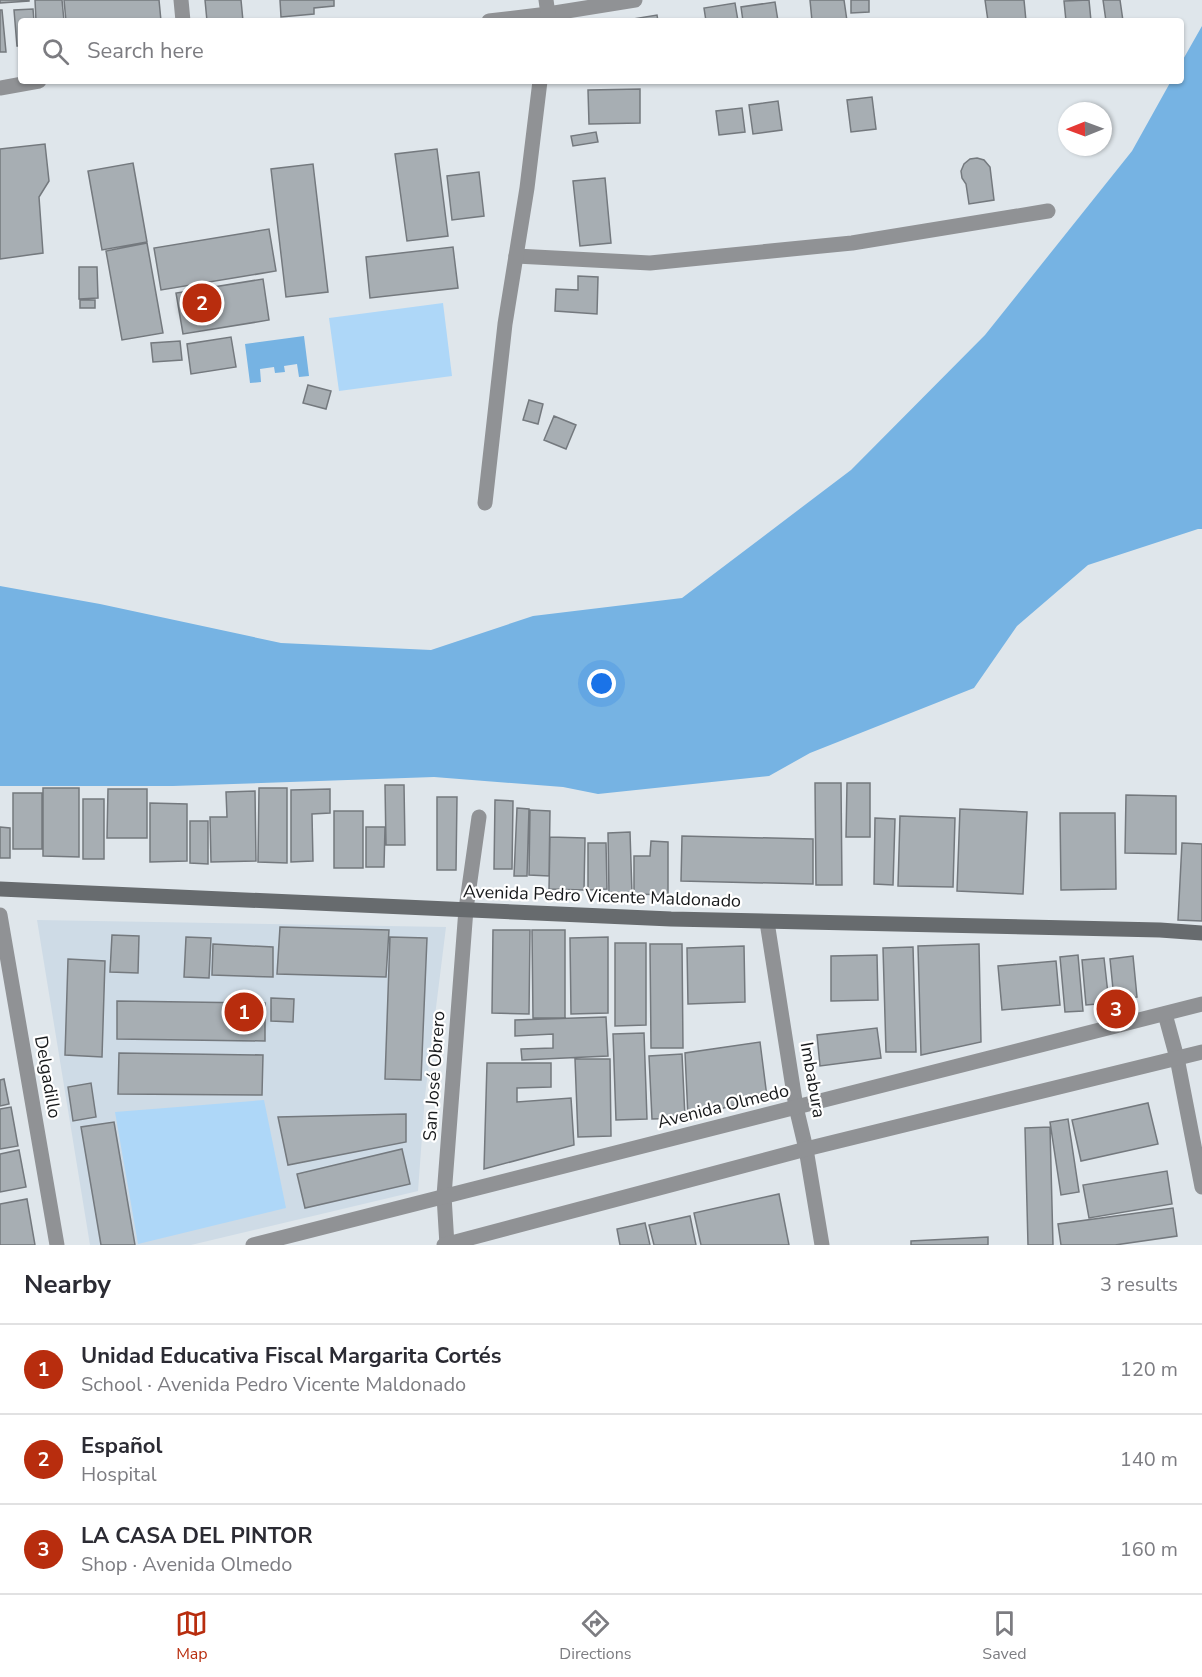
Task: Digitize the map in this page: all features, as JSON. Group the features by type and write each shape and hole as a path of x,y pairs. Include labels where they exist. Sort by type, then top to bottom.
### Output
{"main road":[{"name":"Avenida Pedro Vicente Maldonado","path":"0,889 660,919 1202,933"}],"street":[{"path":"181,0 183,18"},
{"path":"509,18 635,0"},
{"path":"0,88 22,84"},
{"path":"485,503 505,324 527,188 540,84"},
{"path":"516,256 650,263 852,243 1048,211"},
{"name":"San José Obrero","path":"446,1245 444,1196 466,909 479,817"},
{"name":"Delgadillo","path":"0,915 7,1003 57,1245"},
{"name":"Imbabura","path":"767,922 796,1107 806,1149 822,1245"},
{"name":"Avenida Olmedo","path":"253,1245 1202,1004"},
{"path":"1165,1014 1177,1058 1202,1187"},
{"path":"446,1245 806,1149 1202,1052"}],"shaded area":[{"path":"1202,26 1202,529 1088,565 1017,626 974,688 810,753 769,776 598,794 563,787 434,777 173,786 0,786 0,586 100,604 281,643 431,650 533,616 682,598 851,470 985,335 1132,151 1169,84 1184,84 1184,58"},
{"path":"443,303 452,376 339,391 329,318"},
{"path":"304,336 309,376 299,377 297,364 284,366 285,372 275,373 274,367 260,369 261,382 250,383 245,344"},
{"path":"37,920 446,927 425,1096 418,1191 191,1245 90,1245"},
{"path":"264,1100 286,1208 138,1244 115,1112"}],"building":[{"path":"0,0 29,0 29,1 0,3"},
{"path":"35,0 62,0 64,18 36,18"},
{"path":"64,0 159,0 161,18 66,18"},
{"path":"205,0 241,0 243,18 207,18"},
{"path":"280,0 334,0 334,6 314,8 314,14 281,17"},
{"path":"810,0 844,0 847,18 812,18"},
{"path":"851,0 869,0 869,12 851,13"},
{"path":"985,0 1024,0 1026,18 988,18"},
{"path":"1089,0 1091,18 1066,18 1064,1"},
{"path":"1103,0 1120,0 1123,18 1106,18"},
{"path":"775,2 778,18 743,18 741,7"},
{"path":"735,3 738,18 706,18 704,8"},
{"path":"33,9 34,18 18,18 18,46 17,46 14,10"},
{"path":"0,10 2,10 6,52 0,52"},
{"path":"657,15 658,18 639,18"},
{"path":"640,89 640,123 589,124 588,90"},
{"path":"872,97 876,129 851,132 847,100"},
{"path":"778,101 782,130 753,134 749,105"},
{"path":"742,108 745,132 719,135 716,111"},
{"path":"596,132 598,142 573,146 571,136"},
{"path":"45,144 49,181 39,197 43,253 0,259 0,149"},
{"path":"437,149 448,236 407,241 395,154"},
{"path":"970,159 984,160 990,167 994,200 969,204 961,171"},
{"path":"133,163 147,242 102,250 88,171"},
{"path":"313,164 328,292 286,297 271,169"},
{"path":"479,172 484,216 452,220 447,176"},
{"path":"605,178 611,243 580,246 573,181"},
{"path":"269,229 276,271 161,290 154,248"},
{"path":"147,243 163,333 122,340 106,251"},
{"path":"453,247 458,288 370,298 366,257"},
{"path":"79,267 97,267 98,298 79,299"},
{"path":"578,276 598,277 597,314 555,311 556,289 578,290"},
{"path":"263,279 269,320 183,334 176,293"},
{"path":"80,300 95,300 95,308 80,308"},
{"path":"231,337 236,367 191,374 187,344"},
{"path":"180,341 182,360 153,362 151,343"},
{"path":"308,385 331,391 326,409 303,403"},
{"path":"529,400 543,404 538,424 523,420"},
{"path":"554,416 576,425 566,449 544,440"},
{"path":"815,783 841,783 842,885 816,885"},
{"path":"847,783 870,783 870,837 846,837"},
{"path":"385,785 404,785 405,845 386,845"},
{"path":"43,788 79,788 79,857 43,856"},
{"path":"259,788 287,788 287,863 258,862"},
{"path":"108,789 147,789 147,838 107,838"},
{"path":"330,789 330,813 312,814 313,861 291,862 291,790"},
{"path":"255,791 256,861 211,862 210,817 227,817 226,792"},
{"path":"13,793 42,793 42,849 13,849"},
{"path":"1126,795 1176,796 1176,854 1125,853"},
{"path":"437,797 457,797 456,870 437,870"},
{"path":"83,799 104,799 104,859 83,859"},
{"path":"495,800 513,801 512,869 494,869"},
{"path":"150,803 187,804 187,861 150,862"},
{"path":"517,808 529,809 527,876 514,876"},
{"path":"960,809 1027,812 1023,894 957,891"},
{"path":"530,810 550,811 549,876 529,875"},
{"path":"334,811 363,811 363,868 334,868"},
{"path":"1060,813 1115,813 1116,889 1061,890"},
{"path":"900,816 955,818 953,887 898,886"},
{"path":"875,818 895,819 893,885 874,884"},
{"path":"190,821 208,821 208,864 190,863"},
{"path":"0,827 10,828 10,858 0,858"},
{"path":"366,827 385,827 384,867 366,867"},
{"path":"630,832 632,894 609,894 608,833"},
{"path":"682,836 813,839 813,884 681,881"},
{"path":"550,837 585,838 584,890 549,889"},
{"path":"651,841 668,842 668,895 634,894 634,856 650,856"},
{"path":"588,843 606,843 607,889 588,890"},
{"path":"1182,843 1202,844 1202,921 1178,920"},
{"path":"280,927 389,930 386,977 277,974"},
{"path":"493,930 530,930 529,1014 492,1013"},
{"path":"532,930 565,930 565,1018 533,1018"},
{"path":"112,935 139,936 138,973 110,972"},
{"path":"186,937 211,938 209,978 184,977"},
{"path":"390,937 427,938 421,1080 385,1079"},
{"path":"608,937 608,1013 571,1014 570,938"},
{"path":"615,943 646,943 646,1025 615,1026"},
{"path":"213,944 273,947 273,977 212,975"},
{"path":"650,944 682,944 683,1048 651,1048"},
{"path":"979,944 981,1042 921,1055 918,946"},
{"path":"744,946 745,1002 688,1004 687,948"},
{"path":"913,947 916,1052 886,1052 883,948"},
{"path":"877,955 878,1000 831,1001 831,956"},
{"path":"1078,955 1083,1011 1065,1012 1060,957"},
{"path":"1133,956 1137,997 1114,999 1110,959"},
{"path":"1104,958 1109,1003 1086,1005 1082,960"},
{"path":"68,959 105,961 102,1057 65,1055"},
{"path":"1056,961 1060,1005 1002,1010 998,966"},
{"path":"271,998 294,999 293,1022 271,1021"},
{"path":"117,1001 265,1003 265,1041 117,1039"},
{"path":"606,1017 608,1056 522,1060 521,1049 553,1048 553,1034 515,1036 515,1020"},
{"path":"877,1028 881,1058 820,1066 817,1035"},
{"path":"644,1033 647,1119 616,1120 613,1034"},
{"path":"760,1042 767,1097 688,1117 685,1053"},
{"path":"119,1053 263,1055 262,1095 118,1094"},
{"path":"682,1054 685,1118 652,1119 649,1056"},
{"path":"575,1059 610,1059 611,1136 578,1137"},
{"path":"487,1063 551,1063 551,1087 517,1088 517,1102 571,1098 574,1145 484,1169"},
{"path":"4,1079 9,1104 0,1106 0,1080"},
{"path":"91,1083 96,1117 73,1121 68,1087"},
{"path":"1148,1103 1158,1144 1081,1161 1072,1120"},
{"path":"11,1107 18,1146 0,1149 0,1109"},
{"path":"406,1114 406,1142 288,1165 278,1117"},
{"path":"1068,1119 1079,1192 1061,1195 1050,1122"},
{"path":"114,1122 135,1245 101,1245 81,1127"},
{"path":"1050,1127 1053,1245 1028,1245 1025,1128"},
{"path":"402,1149 410,1184 305,1208 297,1174"},
{"path":"19,1150 26,1187 0,1192 0,1154"},
{"path":"1167,1171 1172,1204 1089,1218 1083,1185"},
{"path":"779,1194 789,1245 701,1245 694,1213"},
{"path":"27,1199 35,1245 0,1245 0,1204"},
{"path":"1173,1208 1177,1236 1115,1245 1061,1245 1058,1224"},
{"path":"690,1216 696,1245 654,1245 649,1225"},
{"path":"645,1223 650,1245 620,1245 617,1229"},
{"path":"988,1237 988,1245 911,1245 911,1241"}],"place":[{"name":"Español","path":"202,303"},
{"name":"LA CASA DEL PINTOR","path":"1116,1009"},
{"name":"Unidad Educativa Fiscal Margarita Cortés","path":"244,1012"}]}
